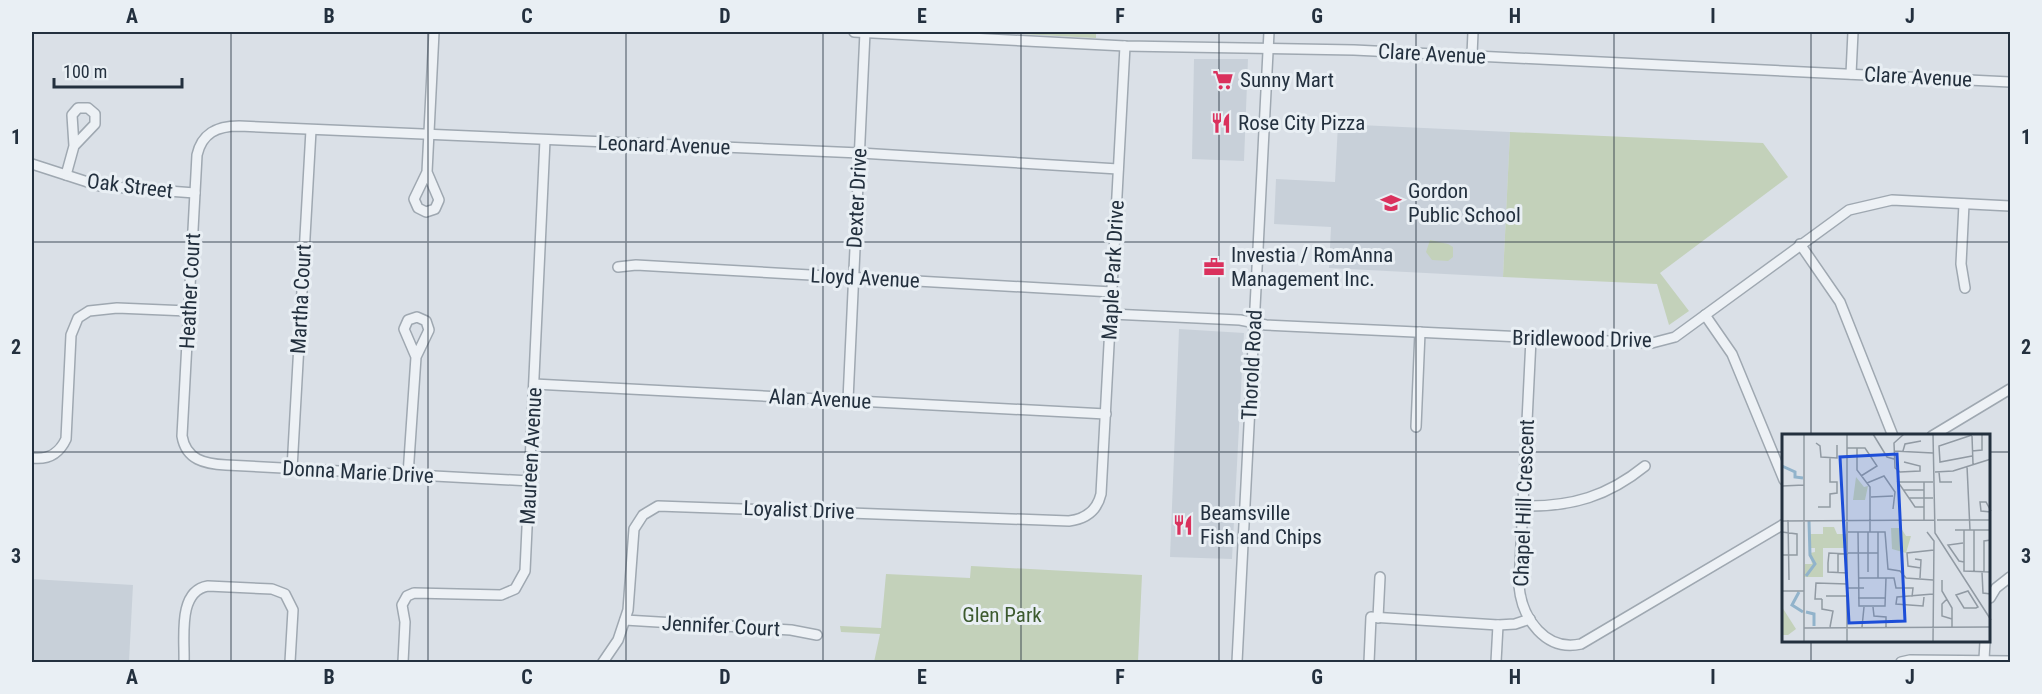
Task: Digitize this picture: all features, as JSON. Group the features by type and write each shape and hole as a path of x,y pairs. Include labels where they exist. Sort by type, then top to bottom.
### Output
{"street":[{"path":"428,172 434,32"},
{"name":"Clare Avenue","path":"856,32 1125,46 1354,50 1472,55 2010,82"},
{"name":"Dexter Drive","path":"848,400 865,32"},
{"name":"Thorold Road","path":"1237,663 1269,32"},
{"path":"1472,55 1473,32"},
{"path":"1851,74 1853,32"},
{"name":"Maple Park Drive","path":"1101,494 1125,46"},
{"name":"Leonard Avenue","path":"211,132 227,126 860,153 1118,169"},
{"name":"Martha Court","path":"292,469 311,130"},
{"name":"Heather Court","path":"190,454 182,436 195,193 198,150 211,132"},
{"name":"Maureen Avenue","path":"403,663 405,622 402,605 406,596 416,593 496,596 511,592 519,585 526,566 545,140"},
{"path":"66,175 74,146"},
{"name":"Oak Street","path":"32,164 112,188 195,193"},
{"name":"Bridlewood Drive","path":"1254,323 1532,339 1652,343 1675,337 1849,210 1892,200 2010,206"},
{"path":"1964,204 1961,264 1965,288"},
{"path":"1800,244 1840,302 1892,434"},
{"name":"Lloyd Avenue","path":"618,267 636,265 1112,292"},
{"path":"32,458 51,456 59,451 66,439 71,335 78,318 89,311 117,308 188,311"},
{"path":"1111,314 1254,323"},
{"path":"1705,315 1732,354 1782,475"},
{"path":"1416,427 1420,332"},
{"name":"Chapel Hill Crescent","path":"1532,339 1519,586 1520,596 1530,619 1546,638 1556,644 1568,646 1581,644 1782,525"},
{"path":"408,475 416,357"},
{"name":"Alan Avenue","path":"534,384 1106,414"},
{"path":"1935,434 2010,389"},
{"name":"Donna Marie Drive","path":"190,454 208,464 530,481"},
{"path":"1523,506 1564,505 1591,499 1618,486 1646,466"},
{"name":"Loyalist Drive","path":"603,663 618,640 625,620 630,589 634,529 643,515 658,506 1069,521 1090,513 1098,504 1101,494"},
{"path":"1378,618 1380,577"},
{"path":"1991,595 2010,577"},
{"path":"184,663 188,600 198,589 208,586 272,589 285,594 293,610 290,663"},
{"path":"1369,663 1371,617 1498,625 1515,624 1530,619"},
{"name":"Jennifer Court","path":"625,620 791,630 818,635"},
{"path":"1496,663 1498,625"},
{"path":"1984,659 1985,643"},
{"path":"1900,663 1984,659 2010,661"}],"shaded area":[{"path":"1194,59 1248,59 1244,161 1192,159"},
{"name":"Gordon Public School","path":"1338,124 1510,132 1503,277 1329,268 1331,227 1274,224 1276,179 1335,182"},
{"path":"1179,329 1244,333 1232,559 1170,557"},
{"path":"32,579 133,585 129,662 32,662"}],"green space":[{"path":"986,32 1096,32 1096,38"},
{"path":"1510,132 1763,143 1788,177 1660,273 1689,311 1669,325 1657,284 1503,277"},
{"path":"1430,240 1453,247 1453,257 1448,261 1432,260 1426,252"},
{"name":"Glen Park","path":"971,566 1142,575 1138,662 874,662 880,634 841,632 840,626 881,628 886,574 970,578"}],"place":[{"name":"Sunny Mart","path":"1223,80"},
{"name":"Rose City Pizza","path":"1221,123"},
{"name":"Gordon Public School","path":"1391,203"},
{"name":"Investia / RomAnna Management Inc.","path":"1214,267"},
{"name":"Beamsville Fish and Chips","path":"1183,525"}]}
